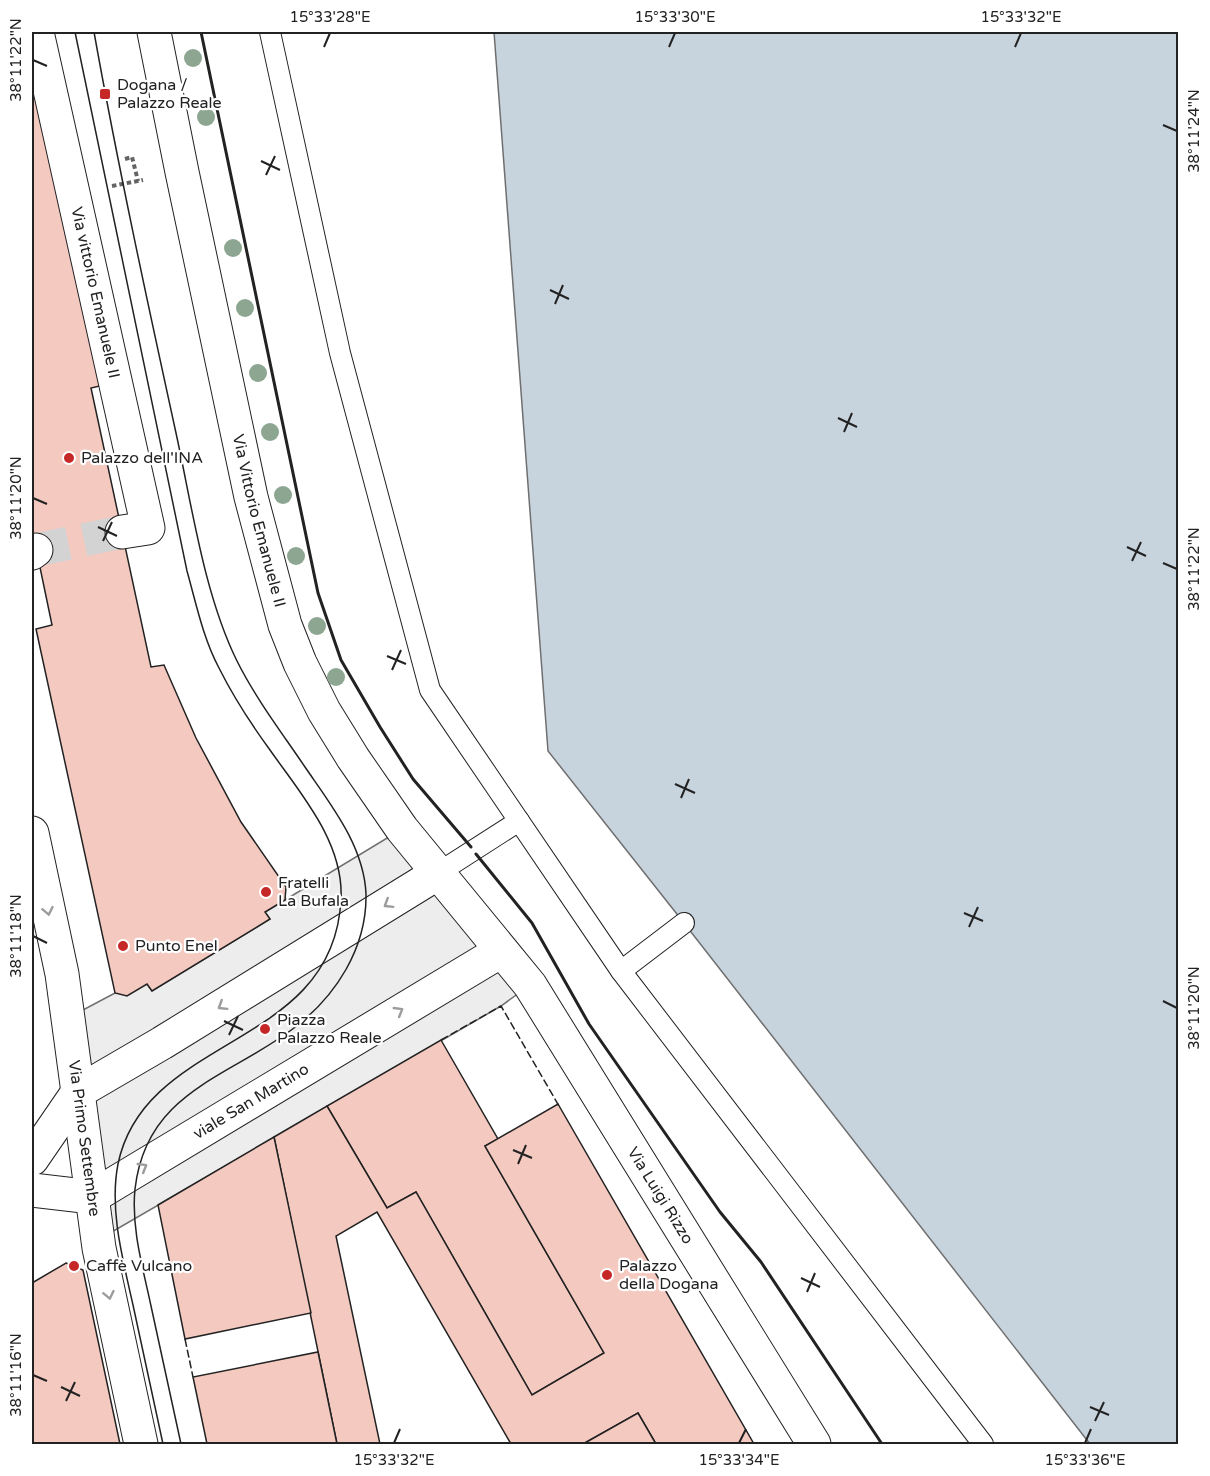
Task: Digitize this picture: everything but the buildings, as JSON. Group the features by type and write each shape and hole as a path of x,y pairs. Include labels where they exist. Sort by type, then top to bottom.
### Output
{"street":[{"name":"Via vittorio Emanuele II","path":"37,32 148,528 122,532"},
{"name":"Via Vittorio Emanuele II","path":"154,32 251,497 285,625 300,663 324,711 352,758 402,829 501,951"},
{"name":"Via Primo Settembre","path":"32,833 62,974 99,1248 141,1444"},
{"path":"32,1159 78,1092 438,873"},
{"name":"viale San Martino","path":"92,1197 501,951"},
{"name":"Via Luigi Rizzo","path":"501,951 536,995 814,1444"},
{"path":"32,1190 92,1197"}],"lane":[{"path":"270,32 340,353 430,690 621,971 984,1444"},
{"path":"438,873 519,821"},
{"path":"621,971 684,923"}],"path":[{"path":"125,159 132,158 138,181"},
{"path":"73,194 182,172"}],"shaded area":[{"path":"494,32 1178,32 1178,1444 1090,1444 548,751"},
{"name":"Piazza Palazzo Reale","path":"402,829 530,985 501,1006 98,1240 68,1018 115,993 147,984 152,991 270,919 265,912"}],"tunnel":[{"path":"36,550 122,532"}],"tram line":[{"path":"75,32 187,571 204,633 213,657 236,699 318,819 328,838 340,878 341,899 331,948 307,986 274,1015 199,1062 163,1089 135,1121 118,1164 115,1199 118,1235 163,1444"},
{"path":"94,32 123,183 207,579 226,635 252,689 325,796 353,843 364,876 366,894 365,914 355,952 336,986 294,1028 195,1090 173,1108 155,1129 142,1156 135,1189 136,1233 181,1444"}],"fence":[{"path":"441,1040 501,1006 559,1106"},
{"path":"185,1339 193,1377"}],"wall":[{"path":"201,32 318,593 341,660 380,727 413,779 471,847"},
{"path":"476,854 532,923 589,1024 720,1212 761,1262 882,1444"}],"place":[{"name":"Dogana / Palazzo Reale","path":"105,94"},
{"name":"Palazzo dell'INA","path":"69,458"},
{"name":"Fratelli La Bufala","path":"266,892"},
{"name":"Punto Enel","path":"123,946"},
{"name":"Piazza Palazzo Reale","path":"265,1029"},
{"name":"Caffè Vulcano","path":"74,1266"},
{"name":"Palazzo della Dogana","path":"607,1275"}]}
